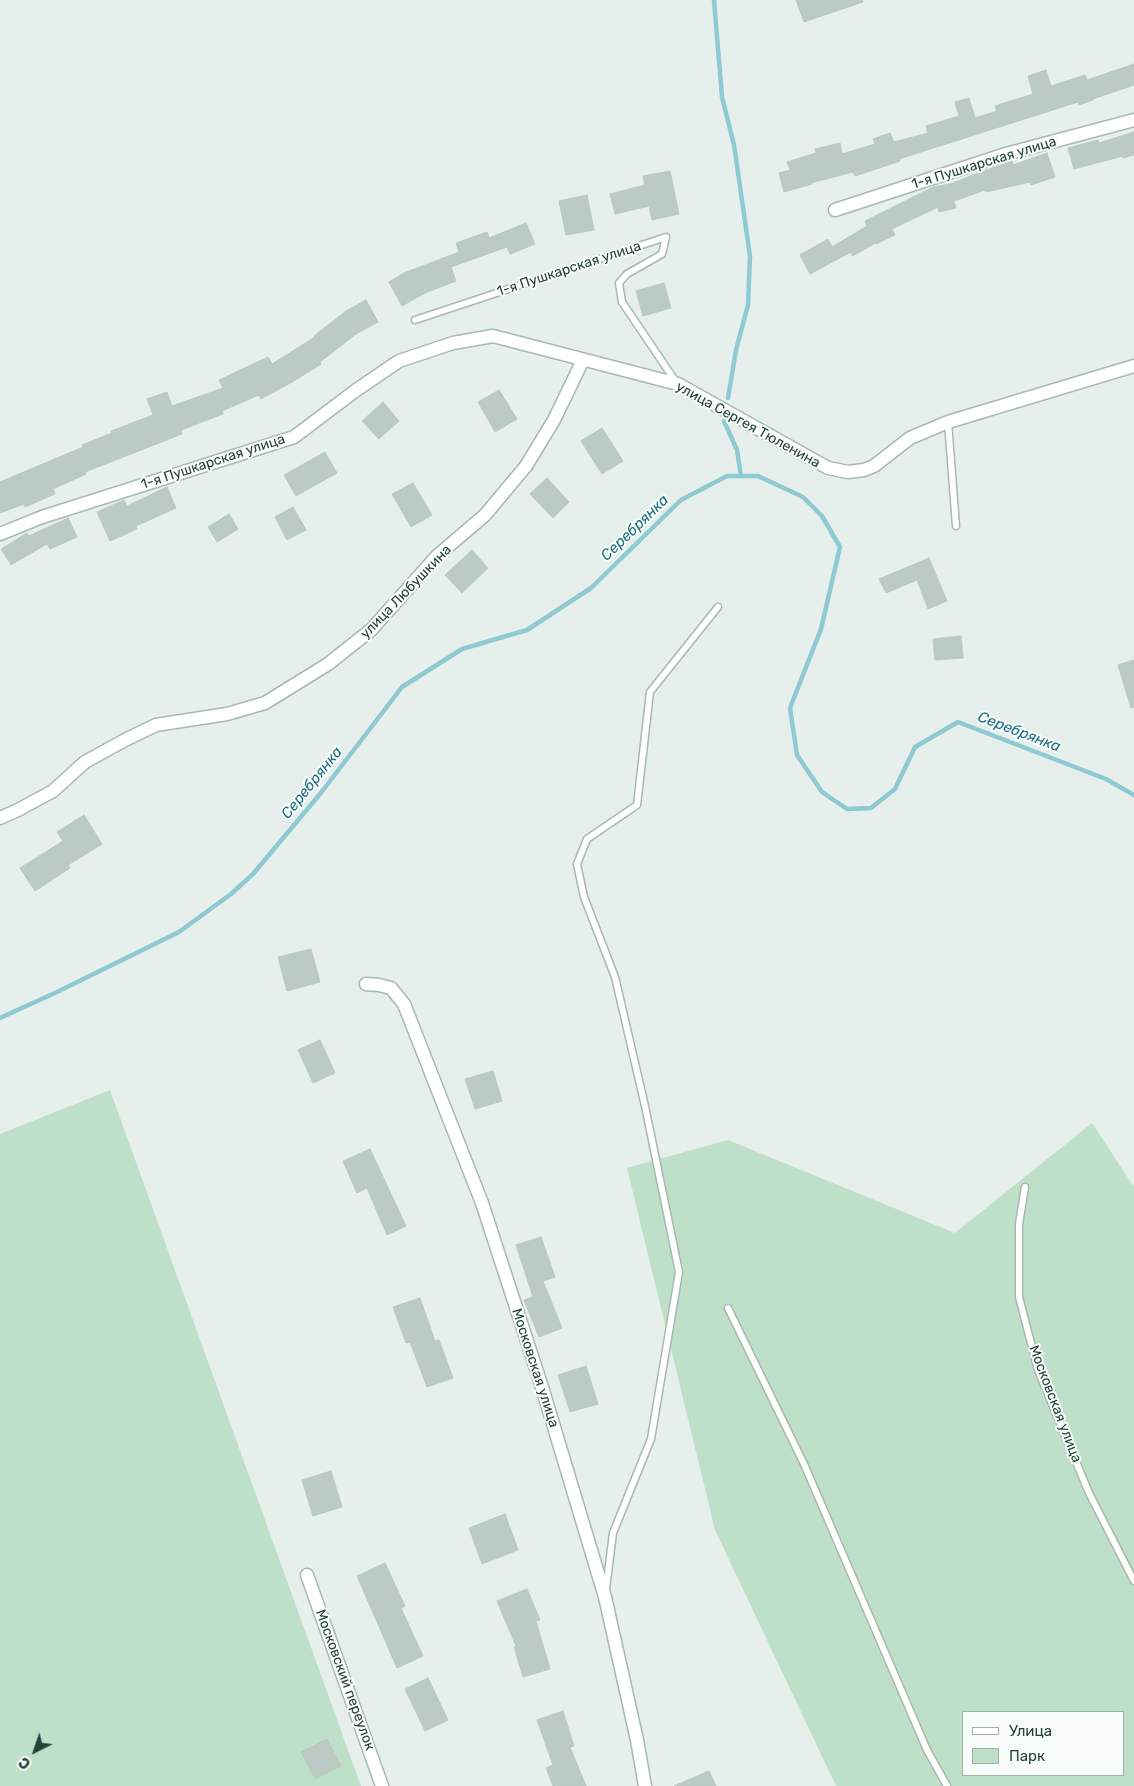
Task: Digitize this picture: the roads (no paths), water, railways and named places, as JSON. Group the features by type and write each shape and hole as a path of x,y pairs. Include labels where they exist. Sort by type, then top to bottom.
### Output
{"street":[{"name":"1-я Пушкарская улица","path":"836,210 1006,154 1134,120"},
{"name":"1-я Пушкарская улица","path":"0,534 42,517 294,437 399,361 453,342 493,336 583,360"},
{"name":"улица Сергея Тюленина","path":"583,360 678,384 828,468 848,472 864,470 874,466 910,438 948,422 1134,366"},
{"name":"улица Любушкина","path":"0,818 53,791 85,762 156,725 227,714 265,703 335,659 371,630 438,556 485,515 526,466 554,420 583,360"},
{"name":"Московская улица","path":"366,984 391,988 404,1004 482,1203 542,1387 605,1597 637,1740 645,1786"},
{"name":"Московский переулок","path":"307,1575 382,1786"}],"lane":[{"name":"1-я Пушкарская улица","path":"415,320 666,237 662,254 627,274 619,283 622,302 678,384"},
{"path":"948,422 956,526"},
{"path":"605,1597 613,1533 651,1439 679,1272 645,1106 615,977 584,897 577,864 587,839 637,805 650,692 718,607"},
{"name":"Московская улица","path":"1025,1187 1019,1224 1019,1297 1038,1370 1089,1493 1134,1581"},
{"path":"728,1308 804,1464 927,1750 947,1786"}],"waterway":[{"path":"714,0 722,97 734,145 750,256 748,305 736,350 728,398"},
{"path":"724,421 737,450 741,476"},
{"name":"Серебрянка","path":"0,1018 179,932 231,894 253,874 320,794 402,687 462,649 527,630 591,588 681,500 727,476 758,476 803,497 822,516 840,547 821,629 790,708 797,755 822,792 847,809 871,808 895,789 915,747 958,722 1106,779 1134,795"}]}
